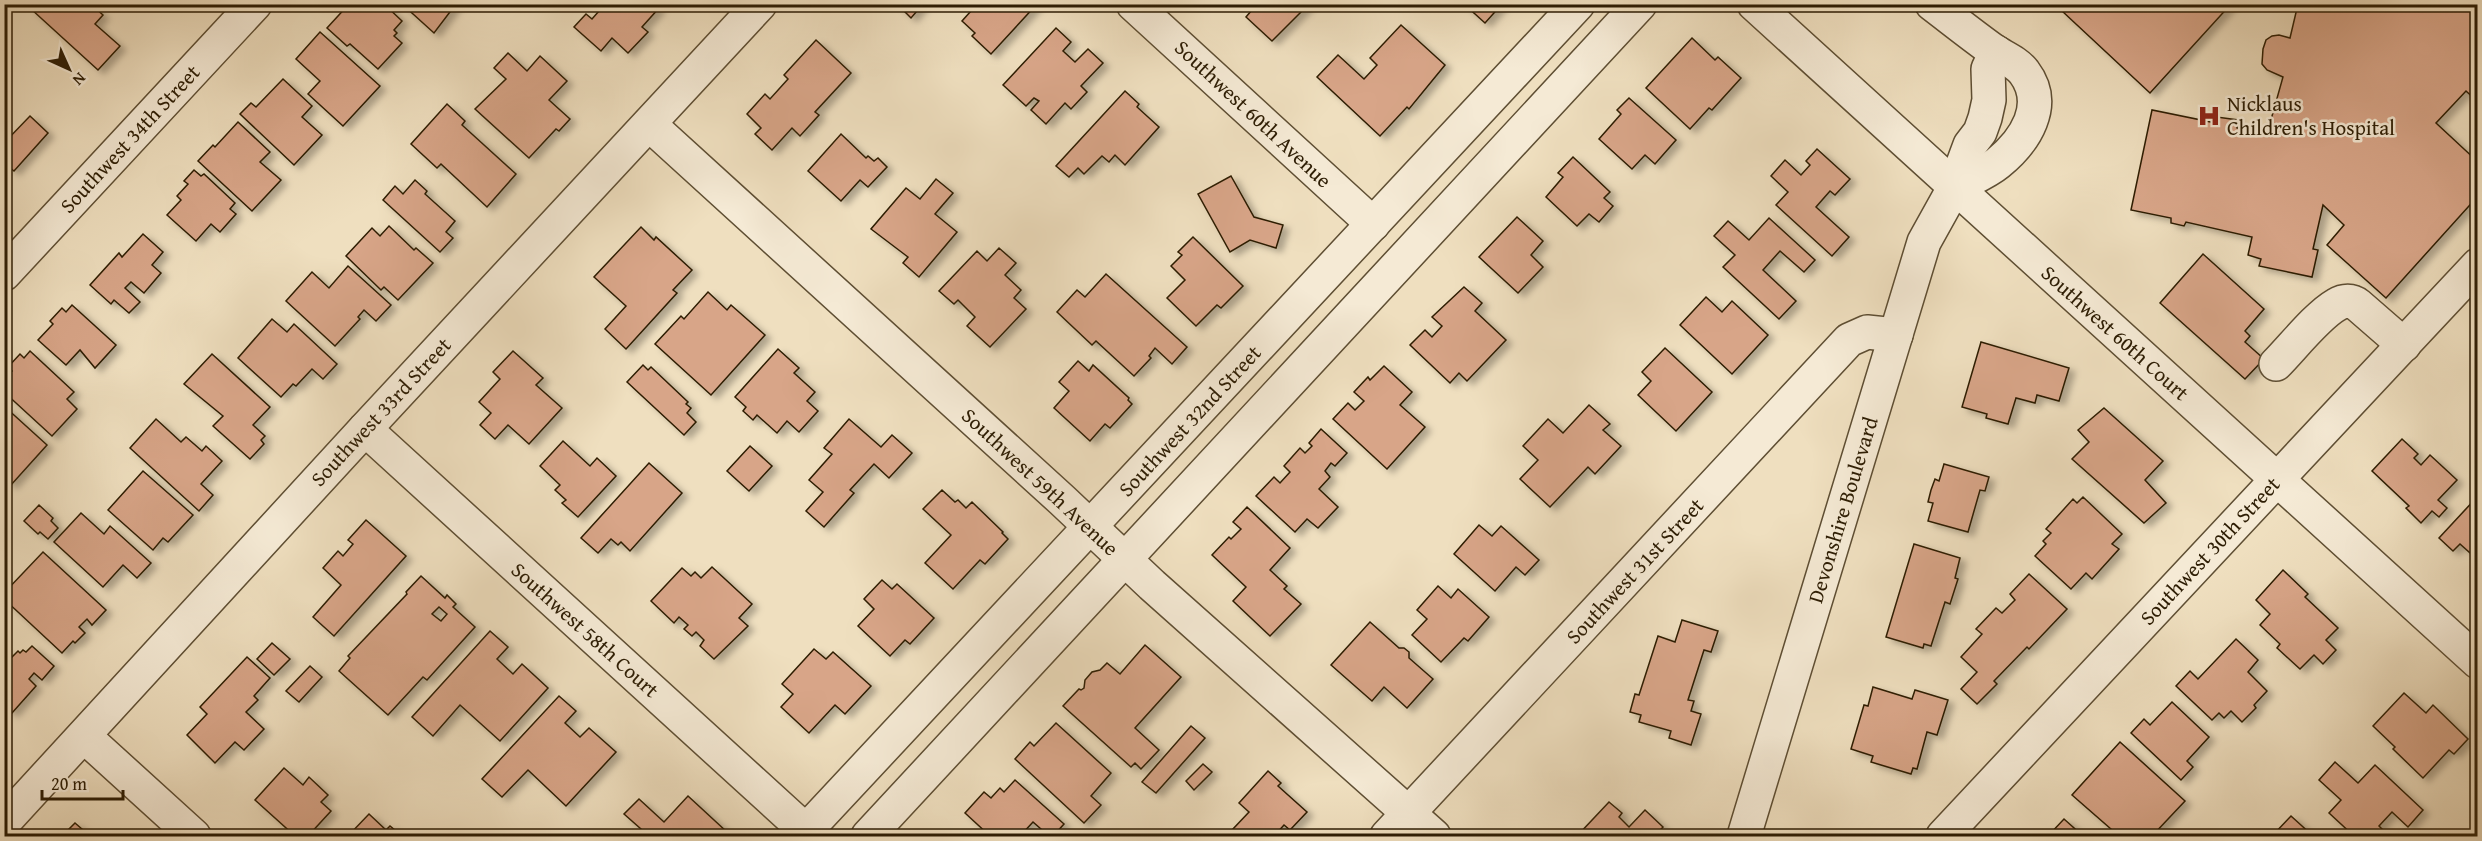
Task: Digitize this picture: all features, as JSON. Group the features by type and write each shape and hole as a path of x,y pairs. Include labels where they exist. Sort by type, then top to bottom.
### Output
{"street":[{"name":"Southwest 34th Street","path":"4,274 255,4"},
{"name":"Southwest 33rd Street","path":"4,822 760,4"},
{"name":"Southwest 60th Avenue","path":"1133,4 1373,225"},
{"name":"Southwest 32nd Street","path":"803,834 1578,4"},
{"path":"868,837 1640,4"},
{"name":"Southwest 60th Court","path":"1754,4 2478,662"},
{"path":"1932,4 1967,14 1996,52 2015,63 2025,73 2036,101 2034,117 2016,146 1997,164 1954,188"},
{"name":"Devonshire Boulevard","path":"1744,837 1924,242 1954,188 1970,144 1980,132 1989,100 1989,69 1996,52"},
{"name":"Southwest 59th Avenue","path":"649,124 1090,527 1398,825 1434,837"},
{"name":"Southwest 30th Street","path":"1943,837 2478,265"},
{"path":"2276,364 2328,311 2343,302 2355,302 2404,345"},
{"name":"Southwest 31st Street","path":"1398,825 1849,340 1867,332 1896,335"},
{"name":"Southwest 58th Court","path":"365,429 803,834"},
{"path":"84,736 194,837"}],"building":[{"path":"35,4 95,4 93,6 103,15 95,24 120,46 98,70 31,9"},
{"path":"349,4 384,4 402,21 394,30 397,33 394,36 402,43 378,69 350,44 347,46 327,28"},
{"path":"402,4 456,4 434,33"},
{"path":"592,4 654,4 659,8 642,27 648,32 628,53 612,38 601,51 574,27 586,14 592,19 599,11"},
{"path":"897,4 923,4 911,18"},
{"path":"965,4 1037,4 991,54 972,36 975,33 962,21 971,11"},
{"path":"1257,4 1309,4 1272,41 1246,17"},
{"path":"1464,4 1502,4 1485,23"},
{"path":"2068,4 2231,4 2150,93 2062,11"},
{"path":"2298,4 2478,4 2478,102 2466,91 2436,123 2478,162 2478,196 2386,298 2327,245 2344,225 2323,205 2313,249 2318,250 2312,277 2259,266 2261,259 2248,255 2252,237 2186,222 2184,226 2171,223 2171,218 2131,210 2152,110 2216,123 2217,117 2238,120 2237,128 2267,134 2283,77 2267,70 2262,64 2263,49 2266,40 2272,36 2290,38"},
{"path":"1401,25 1445,65 1409,109 1407,107 1380,136 1317,77 1338,55 1364,79 1377,65 1370,58"},
{"path":"1056,28 1071,42 1063,51 1075,62 1088,49 1103,63 1081,86 1087,92 1071,109 1065,103 1046,124 1031,110 1039,101 1034,98 1026,106 1003,85"},
{"path":"320,32 380,86 343,126 308,94 320,81 296,59"},
{"path":"1692,38 1715,60 1718,57 1741,78 1712,110 1709,108 1690,129 1646,88"},
{"path":"816,40 851,73 815,112 819,115 800,136 792,128 772,150 755,134 761,128 747,114 765,94 770,99 788,79 784,75"},
{"path":"508,53 527,71 540,56 567,81 549,100 570,119 559,131 556,129 529,158 475,109 506,79 494,68"},
{"path":"283,79 312,106 302,117 322,135 294,165 240,114 251,103 256,107"},
{"path":"1125,91 1139,104 1137,107 1159,127 1125,165 1115,155 1109,162 1102,156 1084,174 1078,168 1069,177 1056,166"},
{"path":"1629,98 1676,140 1655,164 1645,155 1632,169 1599,139 1621,114 1617,110"},
{"path":"447,104 465,121 462,125 516,174 487,207 441,164 437,168 411,144"},
{"path":"30,116 48,133 14,171 4,163 4,143"},
{"path":"238,122 270,152 260,162 281,180 252,211 198,161 213,145 215,147"},
{"path":"841,134 866,158 868,156 874,161 878,158 887,167 868,187 860,180 841,201 808,171"},
{"path":"1817,149 1850,179 1835,195 1830,191 1816,207 1849,237 1832,256 1776,205 1788,192 1771,176 1785,160 1801,175 1810,165 1806,161"},
{"path":"1573,157 1610,192 1604,198 1613,206 1599,222 1589,214 1577,226 1546,197 1563,177 1558,173"},
{"path":"194,170 201,176 204,174 235,203 230,209 236,214 220,232 211,224 196,241 167,215 181,200 177,196 188,184 184,181"},
{"path":"1231,176 1254,217 1283,225 1276,248 1250,240 1230,252 1198,194"},
{"path":"936,179 953,193 935,214 957,232 919,277 903,263 908,257 871,229 906,188 920,199"},
{"path":"415,180 427,191 425,194 455,221 446,232 453,238 440,252 383,200 395,186 403,194"},
{"path":"1517,217 1543,241 1531,255 1543,267 1518,293 1479,257"},
{"path":"1769,218 1815,260 1804,272 1780,251 1763,270 1796,301 1779,319 1723,267 1735,255 1714,236 1728,221 1749,240"},
{"path":"389,226 414,250 416,248 433,263 398,300 384,287 381,290 346,256 372,228 380,236"},
{"path":"641,227 654,240 656,237 692,270 673,290 677,293 626,349 605,329 626,306 594,277"},
{"path":"143,234 163,252 152,265 161,273 144,293 131,282 125,288 140,302 129,313 114,300 111,304 90,285 119,253 122,257"},
{"path":"1193,237 1243,286 1221,308 1217,305 1196,326 1167,298 1185,280 1171,266 1182,255 1178,252"},
{"path":"999,248 1016,263 1005,275 1021,290 1014,298 1026,309 990,347 967,326 975,317 958,300 954,304 939,291 977,251 987,261"},
{"path":"2203,254 2264,309 2245,331 2250,336 2245,342 2264,359 2245,379 2160,303"},
{"path":"348,266 391,305 376,321 364,310 358,317 360,319 335,346 286,301 312,272 329,288"},
{"path":"1106,274 1187,347 1172,364 1155,348 1149,356 1151,358 1134,376 1096,341 1092,345 1057,312 1077,290 1085,297"},
{"path":"1464,287 1482,303 1475,311 1506,340 1467,381 1459,373 1450,383 1410,345 1425,330 1432,337 1442,326 1432,317"},
{"path":"708,292 727,310 731,305 765,335 711,395 655,344 681,316 684,319"},
{"path":"1706,297 1722,312 1732,301 1768,335 1732,374 1680,325"},
{"path":"72,305 116,345 95,368 80,350 66,365 38,340 53,324 50,321 62,308 66,312"},
{"path":"272,319 287,332 294,324 337,364 323,379 312,369 296,386 293,384 281,397 238,358"},
{"path":"1981,342 2069,368 2059,401 2037,395 2035,403 2016,398 2008,424 1986,418 1987,414 1962,407"},
{"path":"1665,348 1712,392 1676,431 1638,395 1651,381 1642,372"},
{"path":"778,349 799,368 794,373 815,392 807,401 818,411 799,432 787,421 777,433 757,415 753,420 743,411 746,407 735,397"},
{"path":"30,351 74,392 67,399 77,409 52,436 4,392 4,379 12,371 8,367 20,354 24,358"},
{"path":"513,351 543,378 536,385 562,408 529,444 508,425 495,439 480,425 491,413 479,402 500,379 493,372"},
{"path":"212,354 270,407 253,425 265,436 261,440 264,444 250,459 213,426 223,416 184,384"},
{"path":"1078,361 1089,371 1093,365 1129,398 1132,404 1110,428 1105,424 1090,441 1054,408 1069,391 1059,382"},
{"path":"643,365 648,370 651,367 688,402 686,404 691,408 687,413 696,422 684,435 627,382"},
{"path":"1384,366 1412,392 1400,405 1425,427 1387,469 1333,419 1348,403 1355,410 1364,401 1354,392 1368,377 1370,380"},
{"path":"1589,405 1610,424 1603,430 1621,446 1595,474 1588,467 1550,507 1520,479 1538,460 1523,446 1548,419 1563,433"},
{"path":"4,406 47,445 11,485 4,478"},
{"path":"2104,408 2163,461 2145,480 2166,503 2144,523 2072,459 2089,442 2078,430"},
{"path":"156,419 181,442 186,437 202,451 206,446 222,461 201,484 213,495 199,511 130,448"},
{"path":"849,419 881,447 892,435 912,453 889,478 874,464 850,490 854,493 824,527 806,511 823,492 809,480 832,454 824,448"},
{"path":"1321,429 1347,453 1335,466 1331,463 1325,471 1330,477 1319,489 1338,507 1318,528 1307,519 1295,532 1256,496 1274,477 1280,483 1290,472 1284,466 1300,448 1305,453 1312,446 1309,443"},
{"path":"2402,439 2418,454 2414,458 2421,465 2430,455 2457,480 2438,500 2447,508 2439,517 2432,511 2421,523 2406,508 2409,506 2372,471"},
{"path":"563,441 590,466 597,458 616,476 578,517 562,503 566,500 555,490 560,485 540,466"},
{"path":"750,446 772,466 749,491 727,471"},
{"path":"649,463 682,493 630,551 621,542 618,545 611,539 598,553 581,538"},
{"path":"1944,464 1989,477 1985,491 1980,490 1968,532 1928,521 1933,503 1928,502 1931,490 1935,479 1939,481"},
{"path":"143,471 193,515 168,542 163,538 153,550 108,510"},
{"path":"942,490 966,508 972,502 1008,539 985,564 980,560 953,589 925,563 951,535 923,509"},
{"path":"2478,496 2478,560 2460,544 2453,551 2439,538"},
{"path":"2083,497 2122,534 2112,544 2119,549 2092,579 2086,573 2071,589 2035,556 2046,544 2043,541 2051,533 2046,529 2073,499 2077,503"},
{"path":"39,505 53,518 51,521 58,528 48,539 40,532 38,534 24,521"},
{"path":"1247,507 1290,548 1270,570 1287,586 1284,589 1301,604 1270,636 1233,601 1246,587 1212,555 1229,537 1231,539 1241,529 1233,522"},
{"path":"81,513 104,534 110,526 151,563 137,578 123,565 103,587 54,542"},
{"path":"366,520 406,556 334,636 313,617 341,585 323,568 338,551 343,556 353,544 348,540"},
{"path":"1479,525 1492,536 1501,526 1539,560 1525,575 1516,567 1495,591 1454,554"},
{"path":"1914,544 1960,558 1955,578 1958,579 1950,604 1945,602 1931,646 1924,644 1923,648 1886,637"},
{"path":"43,552 106,610 92,625 87,619 79,627 85,633 75,643 73,641 62,653 4,599 4,593"},
{"path":"712,567 752,604 739,618 748,626 714,659 700,646 704,640 696,632 692,636 684,629 688,625 679,617 674,623 651,601 682,568 691,576 695,572 701,578"},
{"path":"2283,570 2308,594 2305,597 2338,628 2326,640 2336,650 2323,664 2314,655 2300,669 2277,648 2280,644 2260,625 2270,614 2256,600"},
{"path":"2029,574 2067,609 1994,681 1997,684 1977,704 1961,689 1977,672 1961,657 1982,634 1976,629 1996,608 2002,613 2015,600 2010,594"},
{"path":"421,576 445,598 447,595 456,604 453,607 475,627 427,680 423,677 388,715 339,671 350,658 348,656 407,594 406,592","holes":["439,607 447,614 441,621 432,614"]},
{"path":"882,580 892,589 897,584 934,618 910,644 905,640 890,656 858,626 874,609 864,599"},
{"path":"1438,586 1451,598 1458,589 1489,617 1468,641 1464,638 1441,662 1412,635 1427,619 1417,610"},
{"path":"1682,620 1718,631 1711,652 1704,650 1688,700 1694,701 1691,711 1701,714 1691,745 1669,738 1671,731 1639,722 1641,715 1630,712 1635,694 1639,695 1658,636 1675,642"},
{"path":"1370,622 1399,648 1404,648 1409,652 1409,658 1433,679 1407,708 1384,687 1372,701 1331,665"},
{"path":"490,631 508,647 497,659 513,674 522,664 548,688 500,741 460,705 433,736 412,717"},
{"path":"2236,639 2258,660 2248,672 2267,691 2254,705 2256,708 2242,722 2231,711 2224,718 2219,713 2212,720 2176,686 2190,671 2198,679"},
{"path":"272,643 290,659 274,675 257,659"},
{"path":"1145,645 1181,677 1135,728 1159,750 1141,769 1135,763 1131,767 1063,706 1079,689 1084,688 1085,680 1092,672 1100,670 1107,663 1120,674"},
{"path":"32,646 54,666 42,680 34,673 29,679 36,686 12,713 4,706 4,651 12,657 18,651 26,652"},
{"path":"814,649 826,659 833,652 871,686 845,714 835,705 809,733 781,707 793,694 782,684"},
{"path":"247,657 270,678 254,696 258,700 246,712 264,729 244,750 235,742 215,763 187,735 207,714 200,707"},
{"path":"310,666 322,677 299,702 286,691"},
{"path":"1873,687 1912,699 1915,690 1948,700 1937,735 1927,732 1917,769 1913,768 1911,774 1871,762 1873,756 1851,749 1864,705 1868,706"},
{"path":"2404,693 2426,713 2433,705 2468,739 2454,754 2449,750 2423,778 2373,726"},
{"path":"559,696 576,711 565,723 580,737 589,728 616,752 566,806 528,770 502,797 482,779"},
{"path":"2172,702 2209,737 2187,761 2193,767 2181,780 2131,733 2144,719 2150,725"},
{"path":"1056,723 1111,773 1091,796 1101,805 1084,823 1015,759 1030,742 1034,746"},
{"path":"1191,726 1205,738 1156,793 1142,782"},
{"path":"2120,742 2185,801 2152,836 2140,836 2135,833 2132,836 2119,836 2072,795"},
{"path":"2335,762 2358,783 2375,765 2423,810 2408,827 2392,812 2379,826 2389,836 2354,836 2329,813 2341,800 2319,780"},
{"path":"1203,764 1212,772 1194,790 1186,781"},
{"path":"284,768 303,785 309,777 328,795 321,802 331,811 308,836 295,836 255,800"},
{"path":"1268,771 1281,783 1278,786 1307,812 1290,830 1284,825 1274,836 1242,836 1233,829 1249,812 1239,803"},
{"path":"1015,780 1064,824 1053,836 1049,836 1033,822 1020,836 990,836 965,813 984,792 991,798 1000,788 1004,792"},
{"path":"688,796 727,832 723,836 649,836 624,814 639,799 664,822"},
{"path":"1609,802 1622,813 1619,817 1629,827 1645,810 1663,827 1655,836 1578,835"},
{"path":"369,814 386,830 390,826 402,836 348,836"},
{"path":"2291,816 2313,836 2272,836"},
{"path":"2064,819 2083,836 2048,836"},
{"path":"75,823 90,836 62,836"}],"place":[{"name":"Nicklaus Children's Hospital","path":"2209,116"}]}
